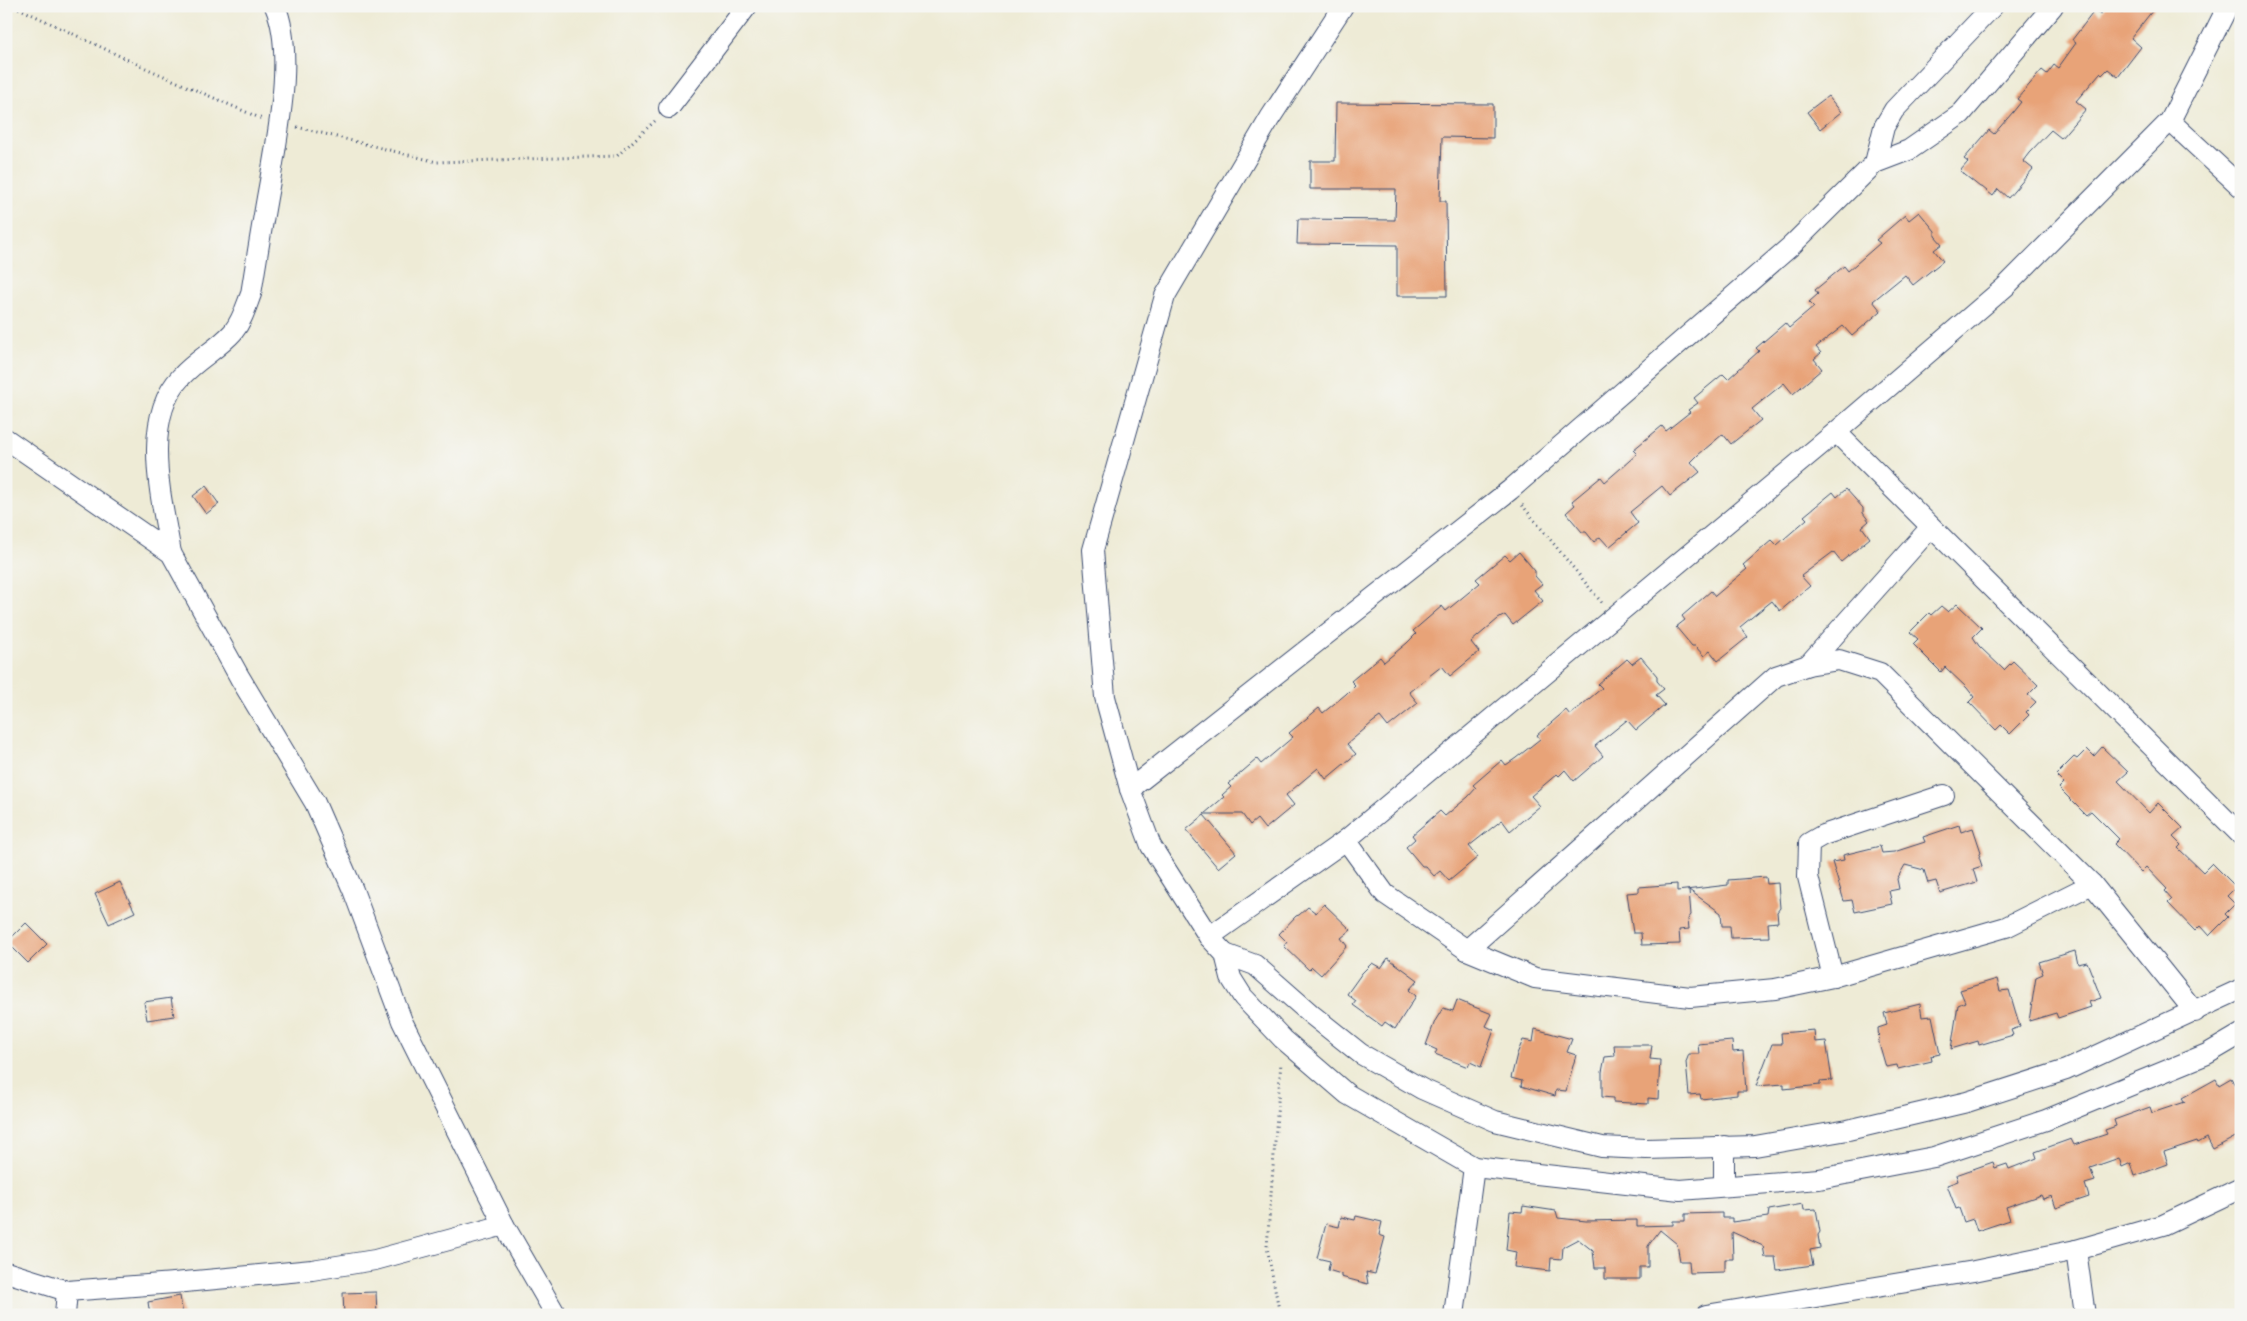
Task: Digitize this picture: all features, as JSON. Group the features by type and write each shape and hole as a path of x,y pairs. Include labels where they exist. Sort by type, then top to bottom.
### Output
{"street":[{"path":"275,6 281,37 284,79 280,123 251,294 244,313 233,332 181,376 169,392 161,414 156,441 161,495 171,553 240,678 315,804 350,882 402,1021 504,1225 556,1315"},
{"path":"669,108 746,6"},
{"path":"1343,6 1270,118 1165,296 1093,550 1105,697 1130,789 1151,846 1209,937 1225,954 1255,965 1312,1015 1361,1054 1422,1089 1495,1121 1602,1147 1646,1149 1755,1146 1838,1132 1967,1102 2066,1070 2196,1012 2241,989"},
{"path":"1875,163 1884,126 1894,110 1993,6"},
{"path":"1130,789 1510,490 1791,246 1875,163 1909,150 1961,114 2053,6"},
{"path":"1209,937 1346,840 1836,432 2005,287 2170,120 2228,6"},
{"path":"2170,120 2241,187"},
{"path":"1836,432 2241,835"},
{"path":"6,439 171,553"},
{"path":"1808,665 1931,527"},
{"path":"1467,950 1776,676 1808,665 1839,660 1880,672 2092,884 2196,1012"},
{"path":"1833,977 1808,877 1809,842 1823,835 1944,795"},
{"path":"1346,840 1385,894 1467,950 1535,978 1690,998 1775,989 1833,977 2006,927 2092,884"},
{"path":"1225,954 1231,978 1243,997 1283,1039 1346,1094 1474,1167 1680,1190 1819,1180 1934,1157 2046,1120 2207,1054 2241,1034"},
{"path":"1724,1146 1724,1186"},
{"path":"1454,1315 1474,1167"},
{"path":"1706,1315 1974,1271 2076,1250 2163,1225 2241,1188"},
{"path":"6,1272 68,1291 174,1283 321,1268 375,1260 504,1225"},
{"path":"2076,1250 2085,1315"},
{"path":"64,1315 68,1291"}],"path":[{"path":"14,6 141,66 262,119 437,162 617,156 669,108"},
{"path":"1510,490 1561,556 1613,617"},
{"path":"1280,1315 1267,1247 1283,1039"}],"building":[{"path":"2106,6 2156,6 2131,38 2141,47 2118,77 2108,69 2102,75 2100,73 2076,101 2086,109 2061,138 2051,130 2029,153 2023,161 2033,169 2008,198 1998,189 1993,196 1960,171 1968,162 1964,159 1989,130 1994,134 2021,102 2017,99 2042,70 2047,74 2054,65 2058,68 2076,43 2072,40 2095,10 2100,14"},
{"path":"1828,96 1841,112 1820,129 1807,112"},
{"path":"1336,103 1493,104 1493,138 1442,137 1440,201 1446,201 1447,296 1397,296 1397,245 1297,244 1298,219 1395,220 1396,189 1310,189 1310,161 1335,161"},
{"path":"1919,212 1935,231 1935,236 1942,244 1934,250 1943,261 1913,285 1905,275 1873,301 1881,311 1852,336 1843,326 1816,347 1821,353 1814,359 1822,369 1793,394 1784,383 1752,409 1761,420 1731,444 1723,434 1691,462 1700,472 1670,496 1662,486 1630,512 1638,523 1609,547 1600,537 1594,542 1586,532 1582,532 1566,513 1575,505 1572,501 1601,477 1605,482 1637,454 1633,450 1662,426 1666,431 1690,412 1688,410 1698,403 1694,398 1723,374 1728,379 1759,351 1756,348 1785,323 1789,328 1814,307 1809,302 1818,294 1815,290 1844,266 1848,271 1880,243 1876,240 1905,215 1909,220"},
{"path":"206,486 219,504 206,514 193,496"},
{"path":"1846,489 1863,508 1863,513 1869,521 1862,527 1870,538 1841,562 1833,552 1801,576 1810,586 1780,611 1772,601 1757,613 1740,627 1748,637 1718,661 1710,651 1704,656 1695,646 1692,646 1676,627 1685,620 1682,616 1711,591 1715,596 1747,569 1743,565 1772,540 1777,545 1807,519 1804,516 1833,492 1837,497"},
{"path":"1519,552 1535,571 1535,576 1542,584 1534,590 1543,601 1513,625 1505,615 1498,619 1471,642 1479,652 1450,676 1442,666 1409,692 1418,703 1388,727 1380,717 1373,722 1347,744 1356,754 1326,779 1318,768 1286,795 1294,805 1265,829 1257,819 1250,825 1242,814 1204,814 1224,797 1222,795 1231,787 1228,784 1257,759 1261,764 1293,737 1289,733 1319,708 1323,713 1346,694 1355,685 1351,681 1380,657 1384,662 1407,643 1416,634 1413,631 1442,606 1446,611 1480,583 1476,579 1505,555 1510,560"},
{"path":"1957,604 1982,628 1973,637 1979,646 2004,670 2013,661 2038,685 2028,695 2036,702 2026,712 2029,715 2010,734 2001,725 1996,730 1969,702 1974,697 1967,688 1945,667 1941,672 1913,644 1918,639 1910,632 1929,613 1931,615 1941,606 1948,612"},
{"path":"1641,657 1657,676 1657,681 1664,689 1656,695 1665,705 1636,730 1627,720 1595,746 1603,756 1574,781 1565,770 1559,776 1557,774 1531,796 1540,806 1510,831 1502,820 1469,846 1478,857 1449,881 1440,871 1434,876 1425,866 1422,866 1406,847 1415,839 1412,835 1440,811 1445,816 1468,797 1476,788 1473,785 1502,760 1506,765 1540,739 1537,735 1566,710 1570,715 1602,688 1598,684 1627,659 1632,664"},
{"path":"2102,747 2128,772 2118,781 2149,813 2158,803 2183,828 2173,837 2181,845 2178,848 2203,872 2212,863 2236,887 2227,896 2235,904 2225,914 2228,917 2209,936 2200,926 2195,931 2168,903 2172,899 2165,891 2167,889 2146,867 2141,872 2114,844 2119,839 2091,811 2086,815 2059,788 2064,783 2056,775 2074,757 2077,759 2087,749 2094,756"},
{"path":"1204,815 1236,853 1218,868 1186,830"},
{"path":"1959,825 1961,832 1973,828 1981,852 1979,857 1982,866 1973,869 1977,882 1940,893 1936,881 1928,883 1924,870 1905,865 1897,879 1899,889 1889,891 1892,904 1855,912 1852,900 1844,901 1832,862 1844,860 1843,855 1880,846 1882,853 1894,852 1925,842 1923,837"},
{"path":"1766,877 1767,884 1778,883 1780,908 1777,912 1778,922 1768,923 1769,937 1731,938 1730,926 1722,926 1721,913 1689,890 1691,915 1688,919 1689,929 1679,930 1680,944 1642,945 1641,933 1633,933 1627,893 1639,892 1639,887 1677,884 1677,891 1728,885 1728,880"},
{"path":"120,882 135,912 109,924 95,894"},
{"path":"1324,904 1351,930 1341,938 1347,946 1321,975 1312,967 1309,970 1284,946 1287,942 1279,934 1296,916 1308,907 1316,913"},
{"path":"26,923 47,944 28,963 7,942"},
{"path":"2075,951 2078,964 2087,962 2101,998 2089,1002 2091,1007 2058,1018 2056,1013 2029,1021 2036,977 2043,974 2039,962"},
{"path":"1388,958 1418,980 1409,990 1416,996 1395,1029 1385,1022 1382,1026 1353,1005 1356,1001 1347,994 1362,973 1372,963 1381,968"},
{"path":"1997,979 2000,991 2009,990 2020,1027 2011,1030 2013,1035 1979,1045 1978,1041 1951,1049 1958,1005 1965,1002 1960,990"},
{"path":"171,998 174,1016 147,1020 144,1002"},
{"path":"1457,1000 1492,1014 1486,1026 1494,1030 1481,1067 1470,1062 1468,1067 1435,1054 1437,1050 1426,1045 1435,1021 1443,1008 1453,1011"},
{"path":"1920,1004 1922,1017 1932,1016 1940,1054 1931,1056 1932,1061 1898,1069 1897,1065 1886,1067 1879,1043 1878,1028 1887,1025 1884,1013"},
{"path":"1535,1029 1572,1039 1567,1052 1576,1055 1566,1091 1556,1090 1555,1096 1521,1086 1522,1081 1511,1078 1517,1054 1523,1040 1533,1042"},
{"path":"1814,1030 1815,1042 1826,1041 1832,1080 1820,1081 1820,1085 1784,1089 1784,1084 1756,1086 1772,1044 1782,1044 1781,1033"},
{"path":"1732,1041 1733,1052 1743,1051 1746,1091 1737,1091 1737,1095 1701,1099 1700,1094 1689,1095 1686,1062 1689,1054 1699,1054 1698,1044"},
{"path":"1614,1045 1652,1045 1650,1059 1660,1060 1658,1099 1648,1098 1648,1104 1613,1102 1613,1098 1602,1097 1602,1072 1605,1057 1615,1056"},
{"path":"2231,1078 2241,1096 2241,1134 2213,1149 2207,1138 2198,1143 2197,1141 2164,1152 2168,1164 2135,1176 2131,1163 2122,1167 2119,1158 2090,1168 2095,1181 2085,1184 2089,1197 2056,1208 2052,1196 2043,1199 2041,1195 2006,1207 2010,1220 1977,1231 1973,1219 1964,1222 1959,1208 1956,1209 1947,1185 1958,1181 1956,1175 1993,1162 1995,1168 2007,1164 2009,1169 2037,1158 2035,1152 2071,1139 2074,1145 2107,1134 2105,1130 2116,1126 2114,1120 2150,1107 2152,1113 2185,1102 2182,1098 2216,1079 2219,1085"},
{"path":"1803,1204 1804,1210 1816,1209 1820,1232 1818,1235 1820,1248 1810,1250 1813,1265 1777,1270 1775,1257 1765,1257 1763,1246 1732,1232 1733,1259 1725,1259 1725,1272 1690,1273 1689,1261 1680,1261 1677,1244 1660,1230 1648,1246 1648,1267 1640,1267 1640,1279 1605,1279 1605,1268 1595,1268 1593,1251 1578,1239 1563,1247 1562,1259 1551,1258 1550,1271 1514,1267 1516,1252 1506,1250 1510,1211 1522,1212 1523,1206 1556,1211 1558,1218 1586,1221 1637,1220 1637,1226 1673,1225 1673,1221 1685,1221 1685,1214 1722,1213 1722,1218 1732,1218 1732,1222 1768,1217 1769,1210"},
{"path":"1356,1216 1382,1222 1379,1235 1385,1237 1375,1274 1366,1272 1368,1284 1341,1277 1341,1274 1328,1270 1330,1261 1317,1258 1326,1224 1339,1227 1341,1217 1355,1220"},
{"path":"376,1292 377,1315 344,1315 343,1293"},
{"path":"180,1296 183,1315 150,1315 148,1302"}]}
